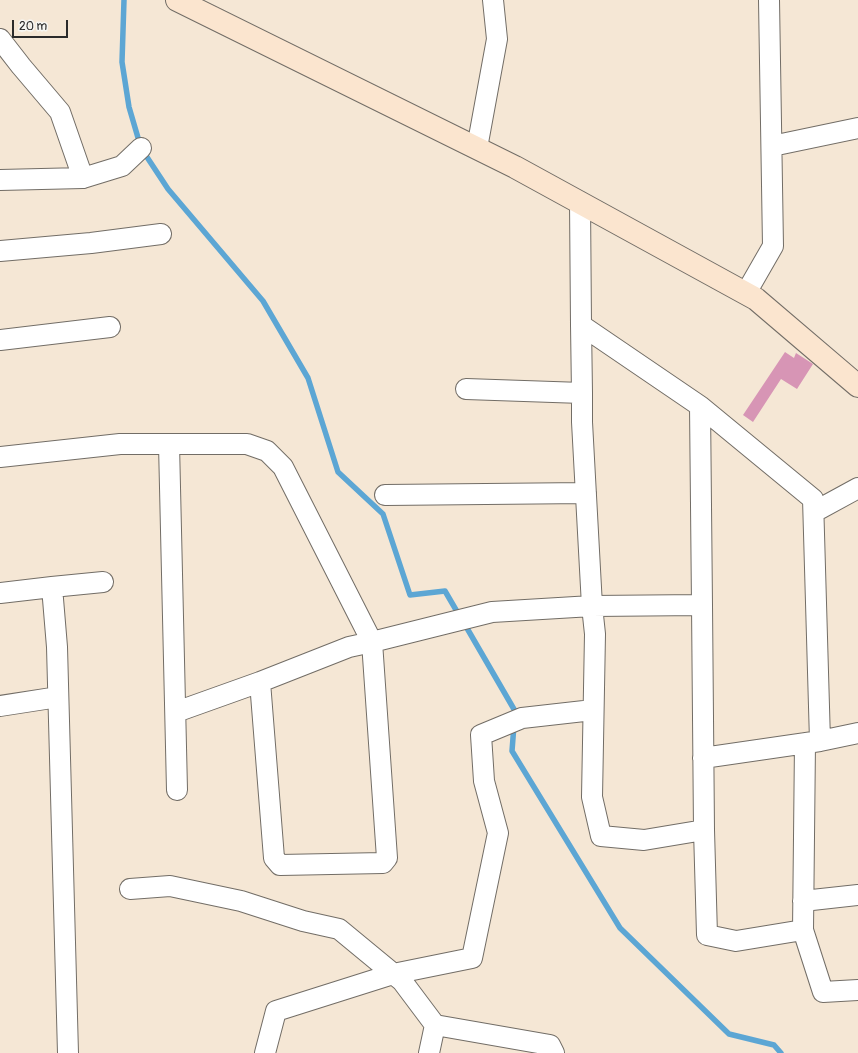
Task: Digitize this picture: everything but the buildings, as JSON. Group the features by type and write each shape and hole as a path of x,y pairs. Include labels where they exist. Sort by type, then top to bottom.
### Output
{"street":[{"path":"177,0 515,167 746,293 756,299 858,386"},
{"path":"477,148 497,39 493,0"},
{"path":"746,293 773,246 769,0"},
{"path":"0,38 21,66 60,112 84,178"},
{"path":"772,146 858,128"},
{"path":"0,180 84,178 122,166 141,148"},
{"path":"580,202 582,422 592,606 595,634 592,797 601,836 644,840 704,830"},
{"path":"0,251 91,243 161,234"},
{"path":"581,326 700,406 813,499 813,742 803,901 803,930 823,992 858,990"},
{"path":"0,340 110,327"},
{"path":"466,389 582,393"},
{"path":"700,406 703,758 707,935 736,941 803,930"},
{"path":"0,457 120,444 247,444 267,451 283,467 372,642 387,858 383,863 280,865 274,858 260,682"},
{"path":"169,444 177,790"},
{"path":"814,512 858,488"},
{"path":"385,495 586,493"},
{"path":"0,593 103,582"},
{"path":"52,587 57,647 68,1053"},
{"path":"176,712 260,682 349,647 492,612 592,606 702,605"},
{"path":"0,706 58,697"},
{"path":"265,1053 276,1011 393,974 472,958 498,833 484,781 481,735 522,718 593,710"},
{"path":"703,758 813,742 858,733"},
{"path":"130,889 170,886 241,901 303,920 339,929 402,981 434,1025 550,1045 554,1053"},
{"path":"803,901 858,895"},
{"path":"429,1053 434,1025"}],"waterway":[{"path":"124,0 122,62 129,107 141,148 168,189 263,301 308,378 338,472 383,514 410,595 445,591 459,615"},
{"path":"464,623 515,711 514,717"},
{"path":"514,725 512,751 620,928 729,1034 774,1045 781,1053"}]}
